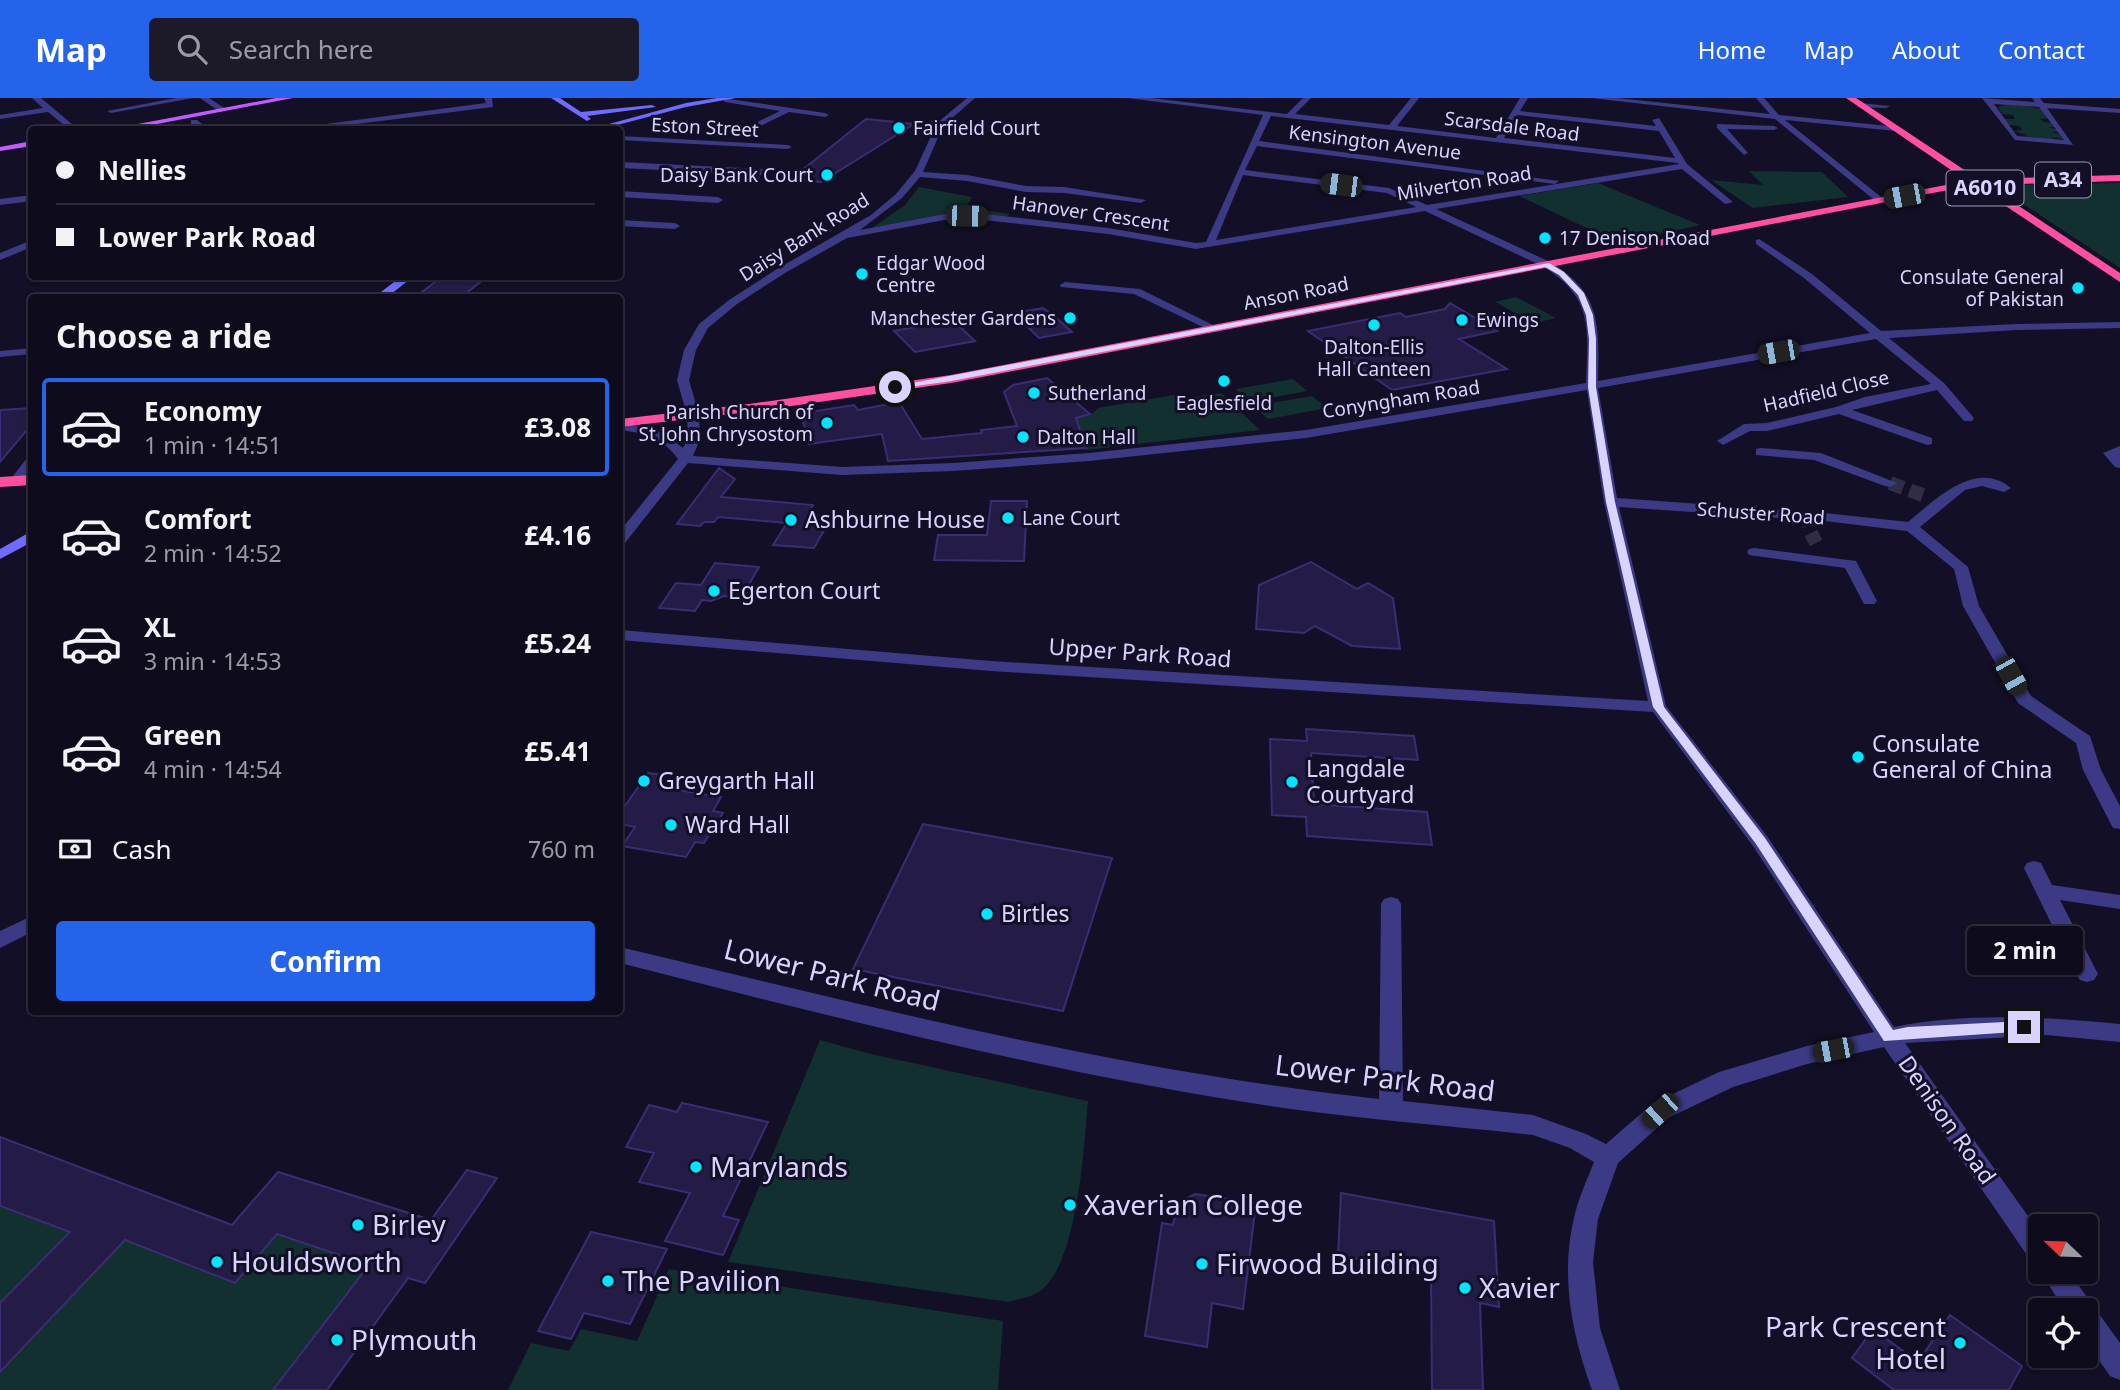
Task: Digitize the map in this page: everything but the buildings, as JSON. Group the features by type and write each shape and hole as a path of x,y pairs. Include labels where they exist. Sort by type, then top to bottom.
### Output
{"highway":[{"name":"A6010","path":"1850,98 2120,278"},
{"name":"A34","path":"1976,182 2120,178"},
{"name":"Anson Road","path":"623,425 951,379 1976,182"}],"main road":[{"path":"133,126 289,98"},
{"path":"0,149 28,144"}],"street":[{"path":"36,98 70,126"},
{"path":"111,111 189,98"},
{"path":"204,98 223,110"},
{"path":"326,126 491,105 488,98"},
{"path":"555,98 600,126"},
{"name":"Daisy Bank Road","path":"693,415 683,380 690,350 703,326 758,285 844,236 874,217 899,196 917,174 940,125 971,98"},
{"name":"Scarsdale Road","path":"1131,98 1682,164"},
{"path":"1185,104 1193,98"},
{"path":"1289,116 1307,98"},
{"path":"1391,128 1415,98"},
{"path":"1499,140 1524,98"},
{"path":"1596,98 1649,104 1678,102 1779,118 1896,129"},
{"path":"1760,98 1779,118 1881,201"},
{"path":"579,114 728,99 825,115"},
{"path":"1987,103 2039,102 2120,111"},
{"path":"1987,103 2015,138 2070,143 2039,102"},
{"path":"1649,104 1660,129 1682,164 1728,202"},
{"path":"610,126 687,105"},
{"path":"1860,105 1886,106"},
{"path":"0,117 50,109"},
{"path":"750,129 787,110"},
{"path":"1516,113 1660,129"},
{"path":"1209,245 1268,114"},
{"path":"410,115 413,126"},
{"path":"194,121 200,126"},
{"path":"1744,153 1720,126 1793,129"},
{"name":"Eston Street","path":"623,138 788,147"},
{"name":"Kensington Avenue","path":"1255,143 1575,183"},
{"name":"Milverton Road","path":"1209,245 1682,164"},
{"path":"623,165 765,172"},
{"name":"Denison Road","path":"1240,172 1388,191 1546,264 1561,273 1582,294 1588,310 1592,339 1592,387 1611,502 1658,707 1760,841 1889,1037 2028,1236"},
{"path":"917,174 959,177 1026,189 1064,190 1141,200"},
{"path":"623,194 718,200"},
{"path":"0,202 28,198"},
{"name":"Hanover Crescent","path":"844,236 950,216 984,217 1108,231 1196,246 1209,245"},
{"path":"623,223 675,226"},
{"path":"1759,242 1808,276 1940,386 1968,418"},
{"path":"0,257 28,245"},
{"path":"384,294 403,280"},
{"path":"1065,285 1136,290 1213,328"},
{"name":"Conyngham Road","path":"685,459 842,471 1059,460 1306,434 1592,387 1878,335 2016,327 2120,326"},
{"path":"0,354 28,351"},
{"name":"Hadfield Close","path":"1723,441 1748,426 1767,427 1840,410 1865,401 1940,386"},
{"path":"1840,410 1927,441"},
{"path":"623,536 685,459 694,439 693,415"},
{"path":"623,426 664,437 675,444 685,459"},
{"path":"2120,450 2109,453 2120,464"},
{"path":"1761,452 1816,456 1890,483"},
{"path":"2004,488 1982,482 1960,487 1911,527 1961,567 1971,606 2024,699 2084,740 2092,770 2120,823"},
{"path":"1925,496 1940,501"},
{"name":"Schuster Road","path":"1611,502 1911,527"},
{"path":"1801,516 1824,561"},
{"path":"0,555 28,538"},
{"path":"1754,552 1851,564 1869,601"},
{"name":"Upper Park Road","path":"623,635 991,666 1658,707"},
{"path":"2034,868 2087,974"},
{"path":"2045,891 2120,902"},
{"path":"1391,904 1391,1111"},
{"path":"0,940 28,925"},
{"name":"Lower Park Road","path":"623,955 918,1027 1103,1066 1292,1099 1533,1125 1578,1141 1608,1157"},
{"path":"1606,1390 1583,1310 1582,1263 1586,1220 1608,1157 1660,1111 1727,1079 1807,1055 1908,1033 2035,1026 2120,1033"},
{"path":"2098,1335 2120,1366"}],"green space":[{"path":"2009,104 2042,109 2050,118 2040,119 2053,123 2057,127 2048,127 2060,132 2051,132 2062,134 2063,139 2022,136 2028,135 2012,131 2022,130 2020,126 2008,125 2004,119 2015,119 2013,115 2002,114 1998,107"},
{"path":"1749,171 1822,172 1848,197 1753,208 1711,180 1763,185"},
{"path":"1598,183 1700,225 1618,243 1519,196"},
{"path":"2120,183 2120,268 2002,190 2008,185"},
{"path":"919,187 972,197 967,206 969,208 1010,214 1006,217 951,213 872,228 905,205"},
{"path":"1516,297 1556,318 1534,323 1495,302"},
{"path":"1293,379 1307,391 1249,402 1236,389"},
{"path":"1221,393 1260,430 1086,450 1077,422 1071,419 1093,413 1098,408 1174,395 1187,398"},
{"path":"1312,396 1327,408 1268,419 1254,406"},
{"path":"820,1040 871,1054 1088,1101 1081,1176 1070,1236 1061,1262 1049,1282 1029,1297 1009,1302 728,1262"},
{"path":"0,1207 70,1232 0,1303"},
{"path":"278,1234 377,1267 364,1289 352,1286 273,1390 0,1390 0,1373 125,1240 235,1283"},
{"path":"669,1269 1003,1321 998,1390 508,1390 531,1343 569,1351 581,1329 637,1341"}],"tunnel":[{"path":"1890,483 1925,496"},
{"path":"1811,533 1816,543"}],"place":[{"name":"Fairfield Court","path":"899,128"},
{"name":"Daisy Bank Court","path":"827,175"},
{"name":"17 Denison Road","path":"1545,238"},
{"name":"Edgar Wood Centre","path":"862,274"},
{"name":"Consulate General of Pakistan","path":"2078,288"},
{"name":"Manchester Gardens","path":"1070,318"},
{"name":"Ewings","path":"1462,320"},
{"name":"Dalton-Ellis Hall Canteen","path":"1374,325"},
{"name":"Eaglesfield","path":"1224,381"},
{"name":"Sutherland","path":"1034,393"},
{"name":"Parish Church of St John Chrysostom","path":"827,423"},
{"name":"Dalton Hall","path":"1023,437"},
{"name":"Lane Court","path":"1008,518"},
{"name":"Ashburne House","path":"791,520"},
{"name":"Egerton Court","path":"714,591"},
{"name":"Consulate General of China","path":"1858,757"},
{"name":"Greygarth Hall","path":"644,781"},
{"name":"Langdale Courtyard","path":"1292,782"},
{"name":"Ward Hall","path":"671,825"},
{"name":"Birtles","path":"987,914"},
{"name":"Marylands","path":"696,1167"},
{"name":"Xaverian College","path":"1070,1205"},
{"name":"Birley","path":"358,1225"},
{"name":"Houldsworth","path":"217,1262"},
{"name":"Firwood Building","path":"1202,1264"},
{"name":"The Pavilion","path":"608,1281"},
{"name":"Xavier","path":"1465,1288"},
{"name":"Plymouth","path":"337,1340"},
{"name":"Park Crescent Hotel","path":"1960,1343"}],"route":[{"path":"895,387 951,379 1546,264 1561,273 1582,294 1590,315 1592,387 1611,502 1658,707 1760,841 1889,1037 1908,1033 2024,1027"}]}
